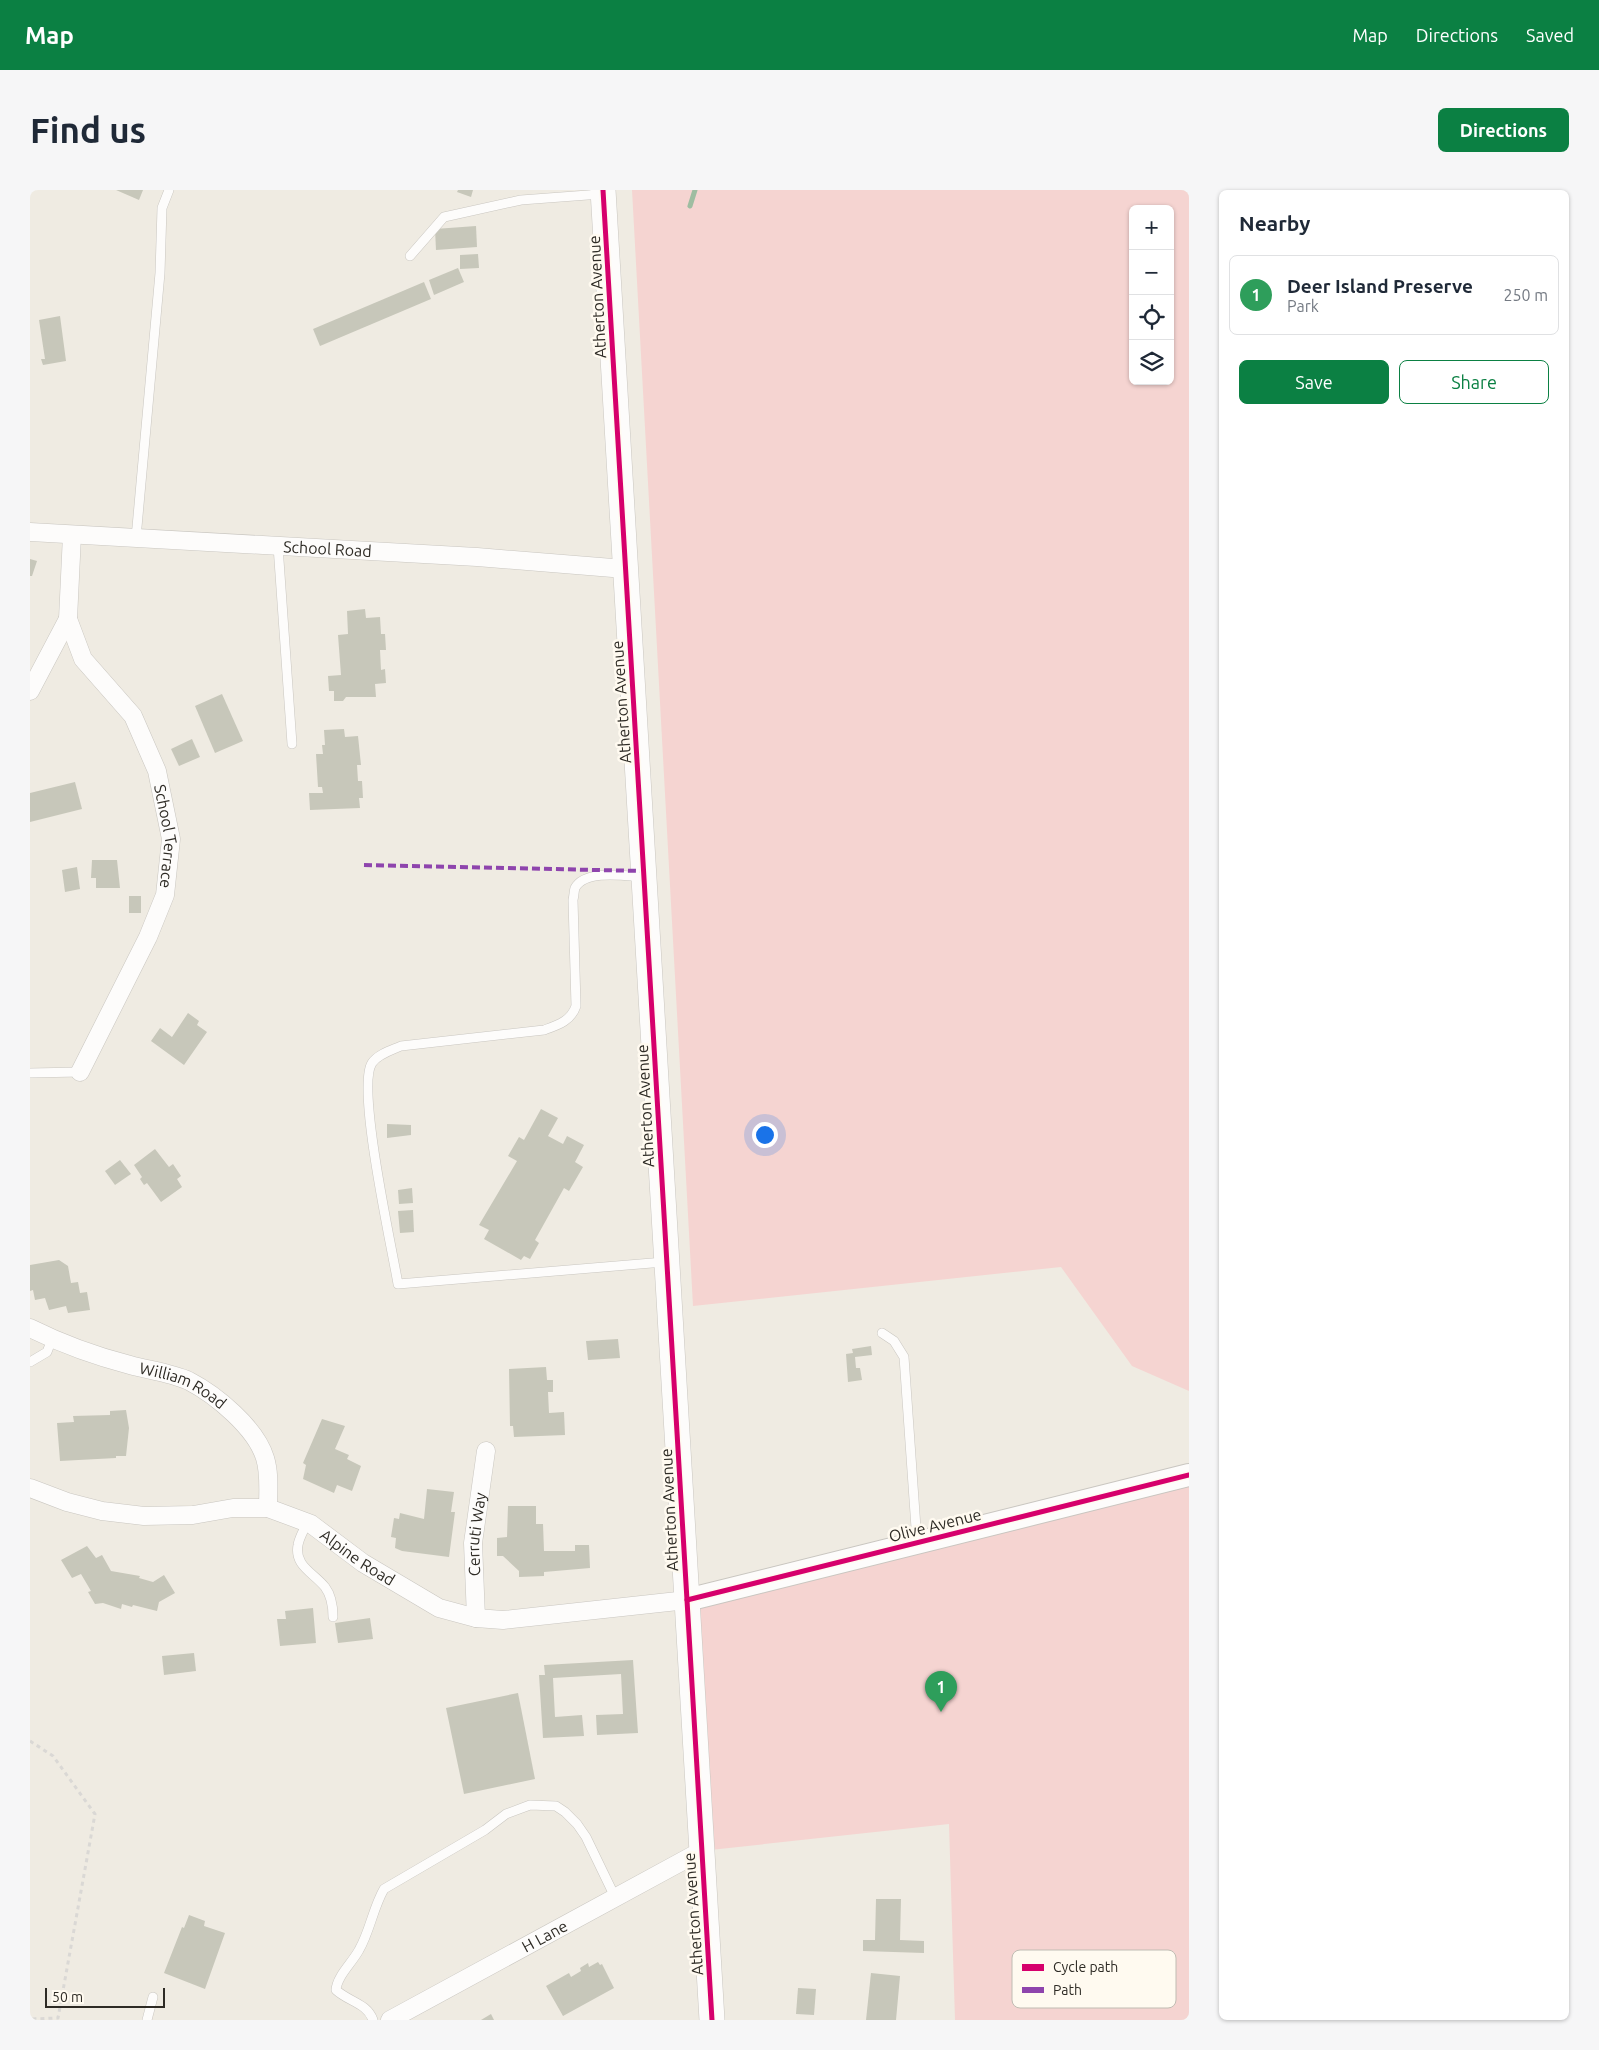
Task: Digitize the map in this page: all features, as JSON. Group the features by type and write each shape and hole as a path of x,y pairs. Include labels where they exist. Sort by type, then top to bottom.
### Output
{"main road":[{"name":"Atherton Avenue","path":"604,192 712,2020"}],"street":[{"name":"School Road","path":"30,532 625,569"},
{"name":"School Terrace","path":"72,534 68,618 82,660 133,716 157,771 171,840 165,895 148,937 80,1072"},
{"name":"School Terrace","path":"30,691 68,618"},
{"name":"William Road","path":"30,1328 52,1339 109,1360 188,1381 216,1398 251,1431 265,1458 269,1486 268,1508"},
{"name":"Cerruti Way","path":"476,1618 473,1543 486,1451"},
{"name":"Olive Avenue","path":"687,1600 1189,1475"},
{"name":"Alpine Road","path":"30,1488 67,1502 102,1511 144,1516 193,1515 233,1508 268,1508 307,1523 363,1563 439,1608 476,1618 503,1620 687,1600"},
{"name":"H Lane","path":"390,2020 701,1851"}],"lane":[{"path":"136,538 159,282 162,208 169,190"},
{"path":"410,256 444,217 521,200 604,192"},
{"path":"278,546 292,744"},
{"path":"644,877 603,875 586,879 575,887 573,900 576,1006 572,1015 561,1024 544,1030 402,1046 384,1053 372,1062 368,1075 368,1088 374,1153 398,1284 667,1262"},
{"name":"School Terrace","path":"30,1073 80,1072"},
{"path":"882,1333 894,1341 904,1357 917,1542"},
{"path":"30,1362 47,1352 52,1339"},
{"path":"307,1523 298,1545 298,1558 303,1566 325,1587 330,1599 333,1617"},
{"path":"373,2020 370,2012 344,1998 336,1990 337,1981 361,1948 378,1900 384,1889 484,1830 506,1814 530,1805 556,1806 565,1812 586,1838 616,1897"},
{"path":"147,2020 152,1997"}],"path":[{"path":"30,1741 53,1756 95,1814 59,2019 30,2019"}],"shaded area":[{"path":"632,190 1189,190 1189,1391 1132,1366 1061,1267 693,1306"},
{"path":"1189,1475 1189,2020 955,2020 949,1824 701,1851 687,1600"}],"building":[{"path":"116,190 143,190 139,200"},
{"path":"458,190 473,190 471,197 457,192"},
{"path":"476,226 477,247 436,250 435,229"},
{"path":"478,254 479,268 460,269 460,255"},
{"path":"458,268 464,282 434,295 429,280"},
{"path":"424,282 431,299 320,346 313,329"},
{"path":"60,316 66,361 43,365 41,359 45,359 39,320"},
{"path":"30,559 37,561 32,576 30,576"},
{"path":"365,609 366,618 380,617 381,634 385,634 386,650 380,650 381,670 385,669 386,683 375,684 376,697 346,697 343,701 334,701 334,691 329,691 328,676 341,675 338,635 348,634 347,611"},
{"path":"222,694 243,741 215,753 195,706"},
{"path":"344,729 345,737 358,736 361,765 357,765 358,781 362,781 363,798 359,798 360,808 310,810 309,793 323,793 322,787 318,787 316,754 323,754 322,745 325,745 324,730"},
{"path":"192,739 200,757 179,766 171,749"},
{"path":"75,782 82,809 30,822 30,793"},
{"path":"92,860 117,860 120,888 96,888 96,878 91,878"},
{"path":"77,867 80,889 65,892 62,870"},
{"path":"129,896 141,896 141,913 129,913"},
{"path":"188,1013 199,1021 197,1025 207,1032 184,1065 151,1041 160,1028 172,1037"},
{"path":"541,1109 558,1118 548,1136 563,1144 567,1136 584,1145 575,1162 583,1167 569,1191 564,1188 535,1240 539,1243 530,1259 524,1256 521,1260 484,1239 489,1230 479,1225 517,1161 508,1156 519,1137 524,1140"},
{"path":"387,1124 411,1125 411,1135 387,1138"},
{"path":"155,1149 169,1167 173,1164 181,1176 177,1179 182,1187 161,1202 147,1183 144,1185 140,1179 142,1177 134,1165"},
{"path":"120,1160 131,1174 115,1185 105,1171"},
{"path":"412,1188 413,1203 399,1204 398,1190"},
{"path":"413,1210 414,1232 400,1233 398,1211"},
{"path":"59,1260 68,1266 71,1283 78,1282 80,1293 87,1292 90,1310 68,1313 66,1306 49,1310 45,1298 35,1300 33,1290 30,1291 30,1265"},
{"path":"618,1339 620,1358 588,1360 586,1341"},
{"path":"871,1346 872,1355 855,1357 856,1368 860,1368 862,1380 848,1382 846,1354 853,1353 852,1349"},
{"path":"546,1367 547,1380 553,1380 553,1392 548,1392 549,1413 564,1412 565,1435 514,1437 513,1426 510,1426 509,1369"},
{"path":"126,1410 129,1428 126,1456 60,1461 57,1423 74,1422 73,1416 110,1415 110,1411"},
{"path":"322,1419 345,1426 335,1449 349,1455 347,1459 361,1466 352,1491 337,1485 334,1493 303,1479 306,1465 303,1463"},
{"path":"427,1489 454,1492 451,1512 455,1512 449,1557 402,1551 395,1548 396,1538 391,1537 394,1518 399,1519 400,1513 424,1519"},
{"path":"508,1506 536,1506 536,1524 543,1524 544,1551 575,1551 575,1545 589,1545 590,1568 544,1572 544,1576 519,1577 519,1571 503,1556 497,1556 497,1538 507,1537"},
{"path":"87,1546 96,1558 102,1555 111,1571 140,1576 139,1578 153,1582 164,1575 175,1593 159,1602 157,1611 133,1605 132,1607 122,1604 121,1609 103,1603 95,1604 88,1592 91,1591 81,1574 72,1578 61,1560"},
{"path":"313,1608 316,1643 280,1646 277,1619 286,1619 285,1611"},
{"path":"370,1618 373,1639 338,1643 335,1623"},
{"path":"194,1653 196,1671 164,1675 162,1656"},
{"path":"633,1660 638,1733 597,1735 596,1715 623,1714 621,1674 553,1678 555,1717 582,1715 584,1736 543,1738 539,1675 545,1675 544,1665"},
{"path":"518,1693 535,1779 464,1794 446,1708"},
{"path":"876,1899 901,1899 900,1940 924,1941 924,1953 863,1951 863,1940 875,1940"},
{"path":"189,1915 205,1921 204,1926 225,1933 205,1989 164,1973 182,1927 184,1928"},
{"path":"598,1962 600,1965 602,1964 614,1988 563,2016 546,1986 569,1973 571,1977 581,1971 580,1968 588,1963 589,1967"},
{"path":"871,1973 900,1976 896,2020 866,2020"},
{"path":"798,1988 816,1989 814,2015 796,2014"},
{"path":"491,2014 494,2020 481,2020"}],"waterway":[{"path":"690,206 695,190"}],"marked path":[{"path":"364,865 644,871"}],"cycle path":[{"path":"603,190 712,2020"},
{"path":"687,1600 1189,1475"}],"place":[{"name":"Deer Island Preserve","path":"941,1712"}]}
